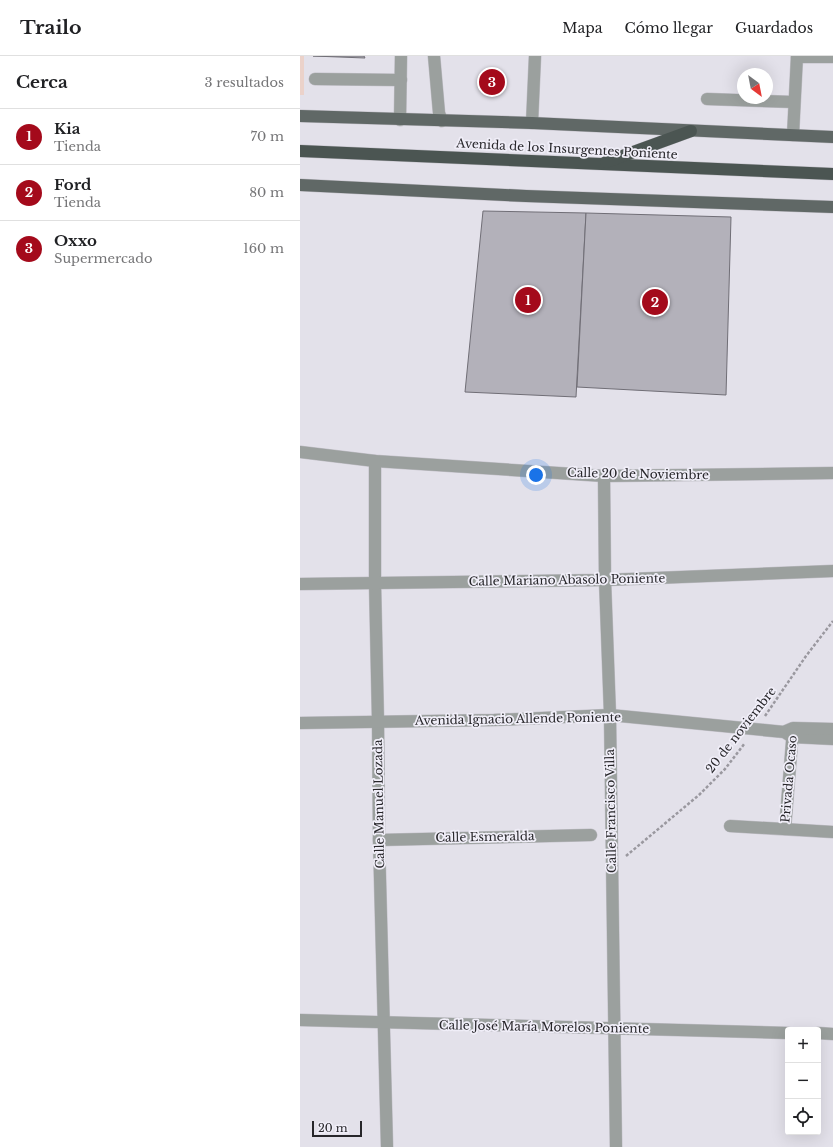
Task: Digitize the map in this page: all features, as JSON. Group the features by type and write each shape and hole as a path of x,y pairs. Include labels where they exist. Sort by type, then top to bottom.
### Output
{"highway":[{"path":"599,164 691,131"},
{"name":"Avenida de los Insurgentes Poniente","path":"300,151 833,174"}],"main road":[{"name":"Avenida de los Insurgentes Poniente","path":"300,116 532,123 833,137"},
{"path":"300,185 526,196 833,207"}],"street":[{"path":"400,120 401,56"},
{"path":"434,56 439,112 442,121"},
{"path":"532,123 535,56"},
{"path":"793,135 797,56 833,58"},
{"path":"315,79 401,80"},
{"path":"708,100 794,102"},
{"name":"Calle 20 de Noviembre","path":"300,452 374,461 604,476 833,473"},
{"name":"Calle Manuel Lozada","path":"374,461 374,583 387,1147"},
{"name":"Calle Francisco Villa","path":"604,476 605,580 610,715 616,1147"},
{"name":"Calle Mariano Abasolo Poniente","path":"300,584 605,580 833,571"},
{"name":"Avenida Ignacio Allende Poniente","path":"300,723 494,720 610,715 790,732 833,739"},
{"name":"Avenida Ignacio Allende Poniente","path":"790,732 833,729"},
{"name":"Privada Ocaso","path":"785,829 790,732"},
{"name":"Privada Ocaso","path":"730,826 833,832"},
{"name":"Calle Esmeralda","path":"379,840 591,835"},
{"name":"Calle José María Morelos Poniente","path":"300,1020 785,1033"},
{"path":"821,1033 833,1034"}],"path":[{"name":"20 de noviembre","path":"612,868 699,795 725,769 756,729 806,656 833,621"}],"shaded area":[{"path":"300,56 304,56 304,95 300,95"}],"building":[{"path":"313,56 364,56 365,58"},
{"path":"483,211 586,213 576,397 465,392"},
{"path":"586,213 731,217 726,395 577,387"}],"place":[{"name":"Oxxo","path":"492,82"},
{"name":"Kia","path":"528,300"},
{"name":"Ford","path":"655,302"}]}
